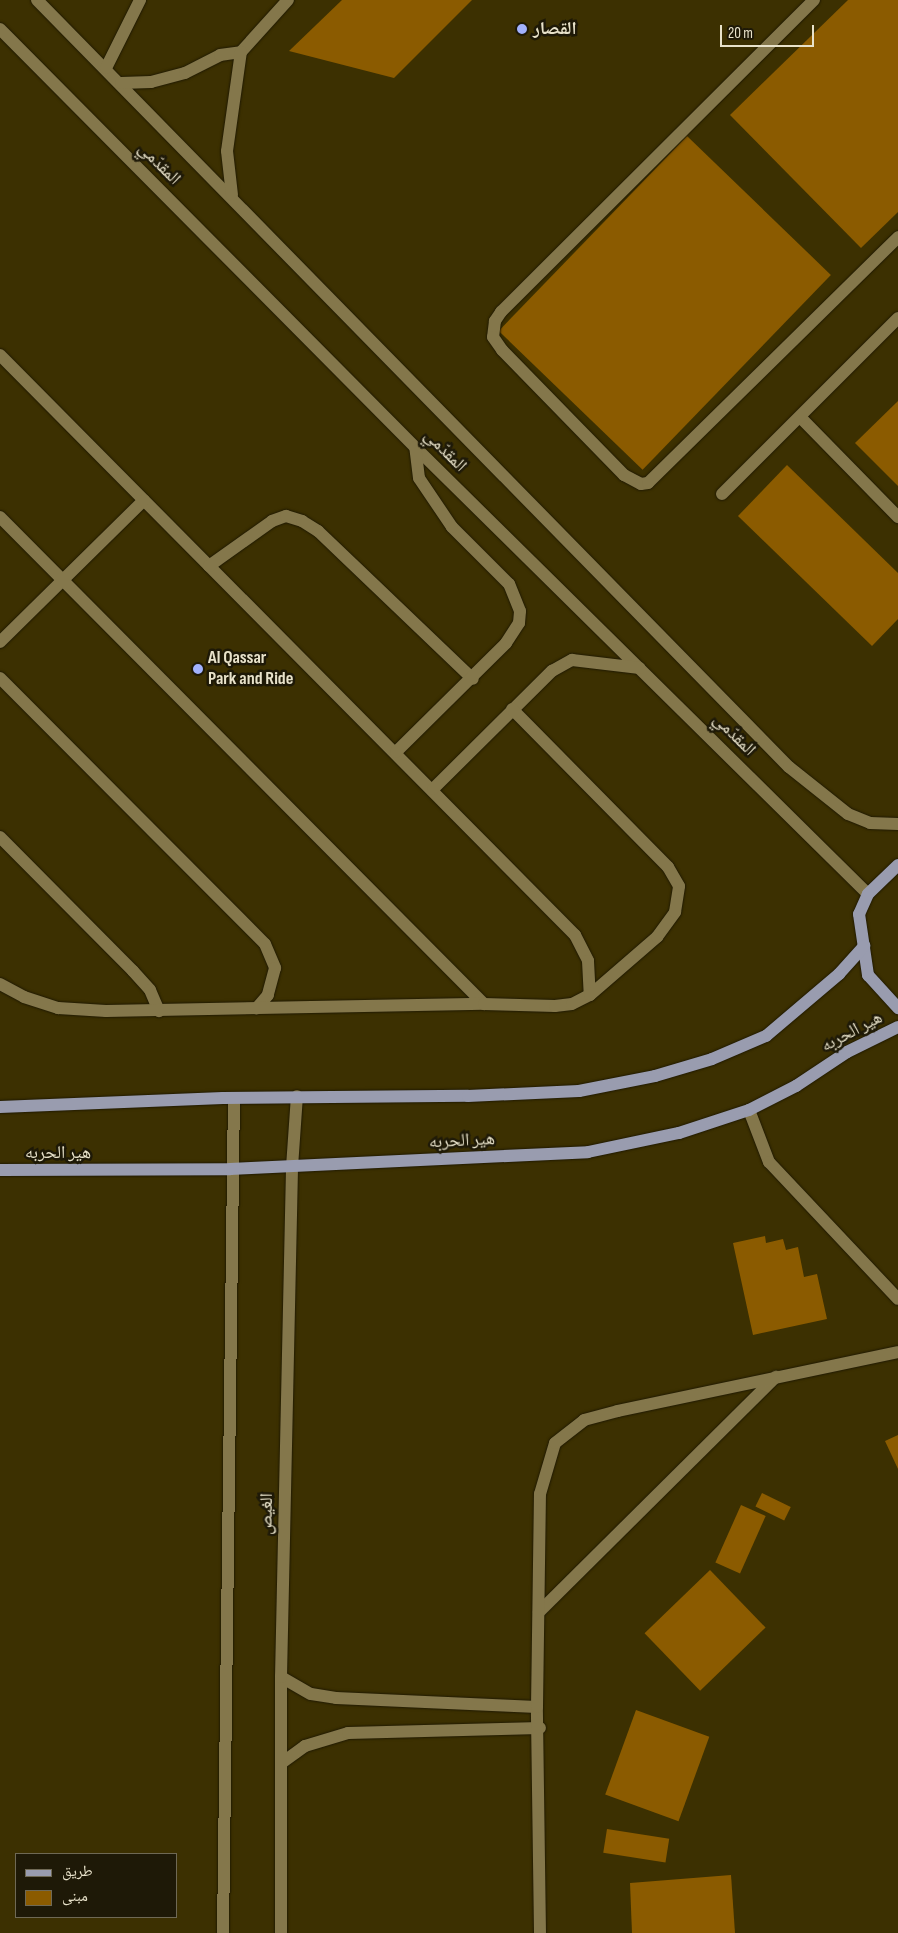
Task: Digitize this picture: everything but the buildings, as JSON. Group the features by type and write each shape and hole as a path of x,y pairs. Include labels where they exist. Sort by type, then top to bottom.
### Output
{"main road":[{"path":"898,865 868,894 859,914 868,974 898,1008"},
{"path":"0,1107 297,1096 468,1096 578,1091 655,1076 712,1059 766,1036 839,974 864,946"},
{"name":"هير الحربه","path":"0,1170 230,1169 588,1152 679,1133 748,1110 796,1086 847,1052 898,1027"}],"street":[{"name":"المقدّمي","path":"37,0 232,195 435,409 578,550 789,767 848,814 870,823 898,824"},
{"path":"106,68 140,0"},
{"path":"232,195 227,151 241,52 288,0"},
{"path":"814,0 501,312 495,321 493,337 502,350 624,475 641,484 648,483 898,237"},
{"name":"المقدّمي","path":"0,29 415,447 868,894"},
{"path":"122,83 151,82 185,73 220,55 241,52"},
{"path":"722,494 801,418 898,318"},
{"path":"0,355 433,789 575,935 588,961 590,995"},
{"path":"801,418 898,517"},
{"path":"396,752 472,679 506,643 519,623 520,611 509,584 452,527 419,478 415,447"},
{"path":"0,642 144,500"},
{"path":"209,566 272,521 286,516 302,521 318,531 472,679"},
{"path":"0,517 484,1004"},
{"path":"433,789 552,671 572,660 640,668"},
{"path":"0,678 265,944 275,968 268,994 256,1009"},
{"path":"0,984 24,997 58,1008 159,1011 484,1004 555,1006 572,1004 590,995 657,937 675,912 679,886 668,867 512,709"},
{"path":"0,837 134,972 150,990 159,1011"},
{"name":"الغيص","path":"281,1933 281,1677 292,1167 297,1096"},
{"path":"223,1933 230,1169 234,1098"},
{"path":"748,1110 769,1162 898,1299"},
{"path":"540,1933 540,1728 537,1707 542,1480 555,1443 569,1429 584,1420 618,1410 898,1352"},
{"path":"539,1612 776,1377"},
{"path":"281,1677 311,1694 336,1698 537,1707"},
{"path":"282,1762 305,1746 348,1732 540,1728"}],"place":[{"name":"القصار","path":"522,29"},
{"name":"Al Qassar Park and Ride","path":"198,669"}]}
